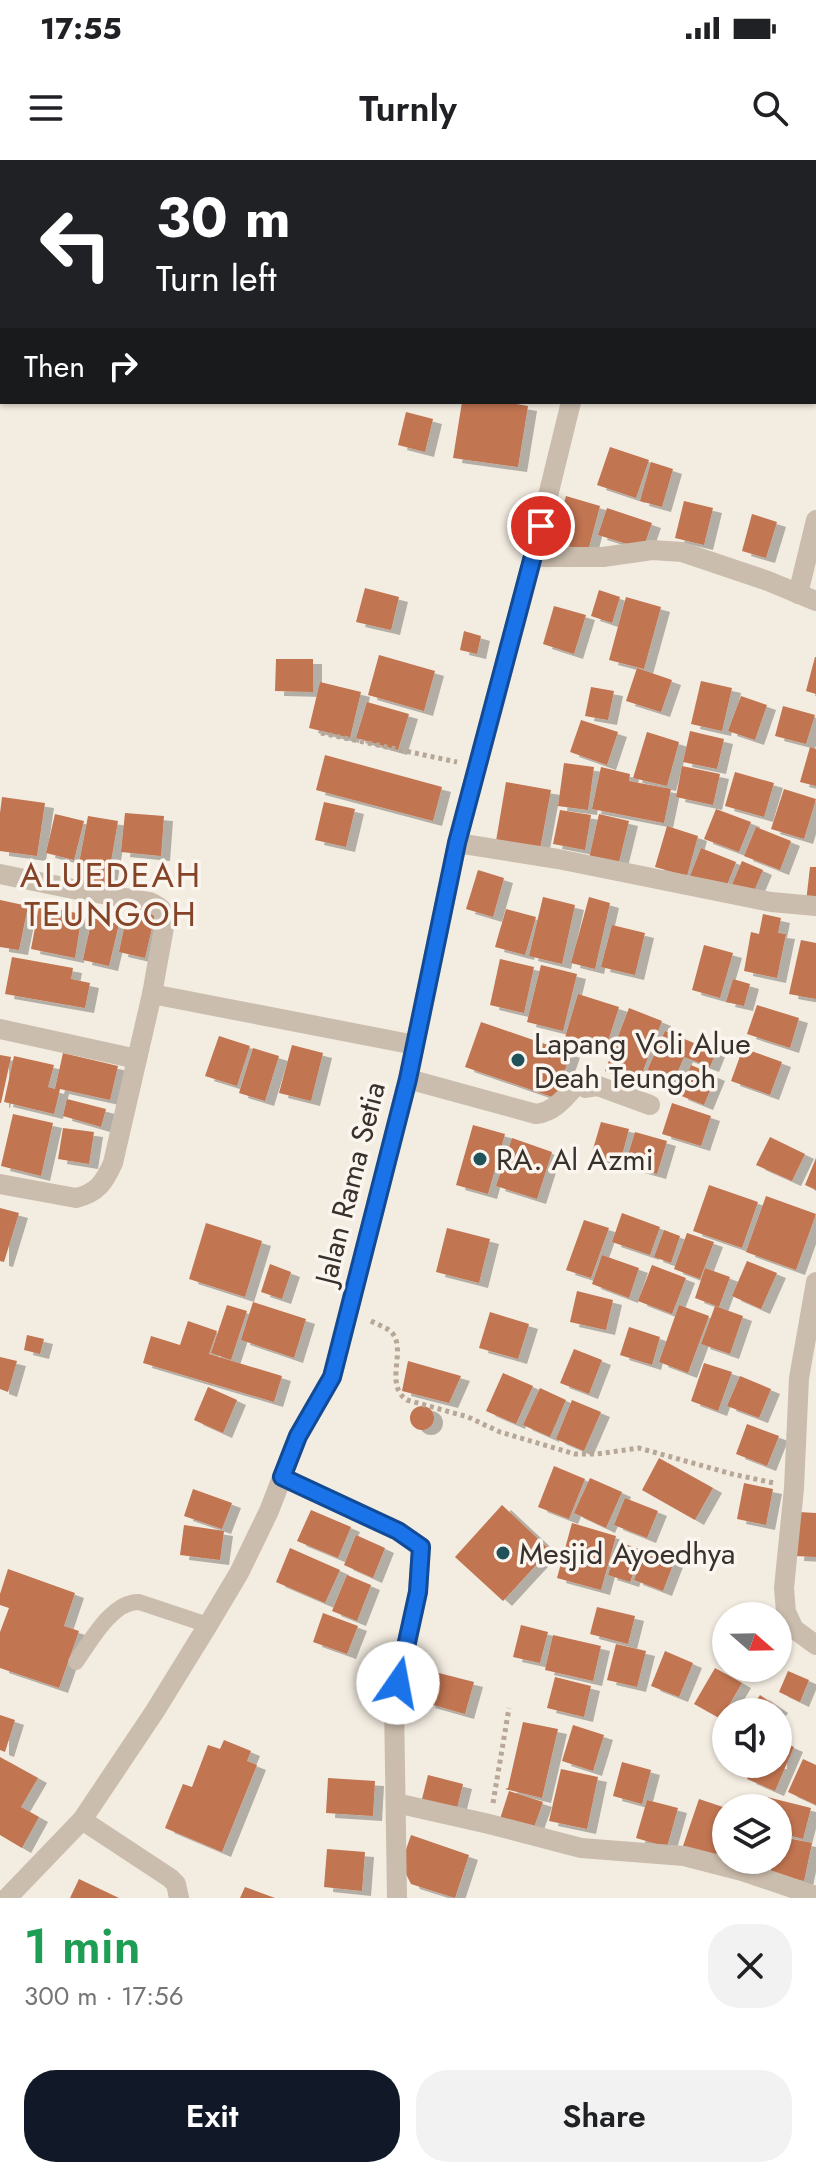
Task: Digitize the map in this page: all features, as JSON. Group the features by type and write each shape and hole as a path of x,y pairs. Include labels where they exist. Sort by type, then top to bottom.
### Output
{"street":[{"name":"Jalan Rama Setia","path":"7,1898 82,1820 155,1711 239,1573 269,1511 298,1436 332,1377 408,1079 457,843 571,404"},
{"path":"533,557 603,557 639,553 641,550 682,552 807,598 816,520"},
{"path":"457,843 558,859 771,902 816,906"},
{"path":"0,874 150,902 164,911 165,922 152,994 113,1163 107,1177 88,1195 76,1198 0,1184"},
{"path":"152,994 415,1045"},
{"path":"0,1029 137,1059"},
{"path":"408,1079 536,1114 547,1112 577,1084 586,1088 598,1086 650,1105"},
{"path":"816,1282 784,1588 786,1612 794,1629 816,1645"},
{"path":"282,1477 398,1531 421,1547 418,1592 394,1703 397,1898"},
{"path":"396,1803 581,1848 684,1856 814,1892"},
{"path":"82,1820 170,1878 176,1884 179,1898"}],"lane":[{"path":"76,1662 97,1632 128,1602 139,1602 208,1625"}],"path":[{"path":"321,733 478,766"},
{"path":"349,1311 392,1331 396,1341 397,1386 400,1396 407,1400 468,1417 500,1432 575,1454 639,1448 794,1488"},
{"path":"489,1824 509,1708"}],"building":[{"path":"462,404 528,406 518,467 453,458"},
{"path":"406,412 433,419 425,452 398,445"},
{"path":"610,447 649,460 636,498 597,485"},
{"path":"651,462 673,469 662,507 640,501"},
{"path":"566,496 600,506 588,551 553,542"},
{"path":"684,501 713,508 704,545 675,538"},
{"path":"607,508 652,523 643,549 598,535"},
{"path":"752,514 777,522 766,558 742,551"},
{"path":"365,588 399,597 391,630 356,622"},
{"path":"599,590 620,597 612,623 591,616"},
{"path":"626,597 661,607 644,669 609,660"},
{"path":"554,606 586,615 574,654 543,644"},
{"path":"464,631 481,636 477,654 460,650"},
{"path":"379,655 435,671 424,711 368,695"},
{"path":"816,657 816,694 806,691"},
{"path":"276,659 313,659 313,692 275,691"},
{"path":"637,668 672,680 661,712 626,701"},
{"path":"701,681 732,688 722,731 691,724"},
{"path":"320,682 361,692 350,738 309,728"},
{"path":"591,687 614,691 608,720 585,716"},
{"path":"741,696 767,705 755,740 728,731"},
{"path":"367,702 409,714 398,750 356,738"},
{"path":"783,706 815,715 806,744 775,736"},
{"path":"581,720 618,732 607,765 570,752"},
{"path":"690,731 724,739 717,769 683,762"},
{"path":"647,732 679,742 667,786 633,778"},
{"path":"810,747 816,749 816,786 800,782"},
{"path":"325,755 442,787 433,821 316,790"},
{"path":"564,763 594,767 588,810 558,806"},
{"path":"682,766 720,774 713,805 676,797"},
{"path":"601,767 630,774 629,781 671,789 664,823 592,809"},
{"path":"735,772 774,783 764,817 725,806"},
{"path":"506,782 551,790 540,849 496,841"},
{"path":"784,789 816,799 804,839 771,829"},
{"path":"2,797 45,803 37,856 0,851"},
{"path":"324,802 355,809 346,847 315,840"},
{"path":"716,809 751,822 739,852 704,839"},
{"path":"560,810 591,815 585,850 553,844"},
{"path":"125,813 164,816 161,856 121,852"},
{"path":"55,814 84,821 74,860 46,853"},
{"path":"599,814 629,821 617,870 588,863"},
{"path":"88,816 118,821 106,890 75,885"},
{"path":"667,826 698,836 687,876 655,867"},
{"path":"756,827 791,841 780,870 744,856"},
{"path":"701,848 736,862 724,893 689,879"},
{"path":"742,861 763,870 749,903 728,894"},
{"path":"810,867 816,867 816,903 806,902"},
{"path":"478,870 504,878 493,917 466,909"},
{"path":"543,897 575,905 562,964 529,956"},
{"path":"589,897 610,903 595,969 571,963"},
{"path":"0,900 28,906 19,950 0,947"},
{"path":"39,906 82,914 75,958 31,949"},
{"path":"506,909 536,917 525,955 495,947"},
{"path":"128,910 155,915 145,958 119,952"},
{"path":"763,914 781,918 778,933 786,934 777,978 744,971 751,932 759,934"},
{"path":"92,918 119,924 109,966 83,960"},
{"path":"612,925 645,933 635,975 601,967"},
{"path":"801,940 816,943 816,999 789,994"},
{"path":"704,945 733,953 720,998 692,990"},
{"path":"12,957 73,968 71,979 90,983 85,1008 5,994"},
{"path":"500,959 534,967 524,1013 490,1005"},
{"path":"541,965 577,974 563,1031 527,1022"},
{"path":"733,979 750,984 744,1006 726,1002"},
{"path":"578,994 619,1007 604,1054 564,1041"},
{"path":"757,1005 799,1018 790,1048 747,1034"},
{"path":"629,1008 662,1021 638,1084 605,1071"},
{"name":"Lapang Voli Alue Deah Teungoh","path":"481,1022 571,1053 555,1098 465,1067"},
{"path":"665,1031 716,1052 710,1067 684,1057 673,1083 646,1073"},
{"path":"219,1036 250,1046 237,1086 205,1076"},
{"path":"292,1045 323,1053 311,1101 279,1093"},
{"path":"253,1048 279,1056 265,1101 239,1093"},
{"path":"743,1048 782,1062 770,1095 731,1081"},
{"path":"63,1053 118,1066 110,1100 60,1089 54,1114 4,1102 14,1056 54,1065 48,1087 55,1089"},
{"path":"0,1055 11,1057 1,1103 0,1103"},
{"path":"691,1065 716,1076 704,1105 679,1095"},
{"path":"67,1099 106,1109 101,1127 63,1116"},
{"path":"672,1103 711,1116 701,1146 662,1134"},
{"path":"13,1114 53,1123 41,1176 1,1166"},
{"path":"601,1122 629,1129 620,1163 591,1156"},
{"name":"RA. Al Azmi","path":"473,1125 505,1134 488,1194 456,1185"},
{"path":"63,1128 94,1132 89,1164 58,1159"},
{"path":"635,1132 667,1141 657,1174 625,1165"},
{"path":"770,1137 805,1154 792,1181 756,1165"},
{"path":"512,1138 552,1152 537,1199 496,1186"},
{"path":"816,1158 816,1190 805,1185"},
{"path":"709,1185 758,1202 742,1248 693,1231"},
{"path":"766,1196 816,1214 796,1270 746,1252"},
{"path":"0,1208 19,1213 4,1262 0,1261"},
{"path":"622,1213 660,1227 650,1255 612,1242"},
{"path":"584,1220 609,1228 591,1278 566,1270"},
{"path":"206,1223 262,1241 245,1297 189,1279"},
{"path":"447,1228 490,1239 479,1283 436,1272"},
{"path":"664,1230 680,1236 671,1263 654,1257"},
{"path":"687,1233 714,1242 700,1279 674,1269"},
{"path":"602,1255 639,1268 629,1298 592,1284"},
{"path":"747,1261 777,1273 761,1309 732,1296"},
{"path":"270,1264 291,1272 282,1299 261,1292"},
{"path":"652,1265 686,1278 672,1314 638,1301"},
{"path":"705,1268 730,1277 719,1307 695,1298"},
{"path":"577,1291 613,1300 606,1330 570,1322"},
{"path":"253,1302 306,1319 294,1358 241,1340"},
{"path":"227,1305 247,1311 231,1360 211,1353"},
{"path":"679,1305 709,1316 688,1373 659,1362"},
{"path":"715,1306 743,1316 730,1354 701,1344"},
{"path":"490,1312 529,1324 518,1359 479,1348"},
{"path":"188,1321 217,1331 209,1354 282,1376 274,1402 143,1363 151,1336 180,1345"},
{"path":"629,1327 660,1337 652,1365 620,1355"},
{"path":"27,1335 44,1339 40,1354 24,1350"},
{"path":"574,1349 602,1360 589,1394 560,1383"},
{"path":"0,1357 17,1361 8,1392 0,1389"},
{"path":"408,1361 461,1376 449,1403 402,1391"},
{"path":"704,1363 732,1372 718,1411 691,1401"},
{"path":"503,1373 533,1386 516,1424 486,1411"},
{"path":"740,1376 771,1389 759,1418 727,1406"},
{"path":"208,1387 237,1400 223,1433 194,1420"},
{"path":"540,1388 566,1400 550,1437 523,1425"},
{"path":"572,1400 601,1412 584,1451 556,1439"},
{"path":"422,1406 433,1413 434,1418 427,1429 422,1430 411,1423 410,1418 417,1407"},
{"path":"747,1424 779,1436 767,1466 736,1454"},
{"path":"659,1458 713,1488 695,1520 642,1490"},
{"path":"554,1466 585,1479 569,1519 538,1507"},
{"path":"590,1478 622,1492 606,1528 574,1513"},
{"path":"744,1483 773,1489 766,1525 737,1519"},
{"path":"193,1489 232,1503 222,1529 184,1516"},
{"path":"625,1498 658,1511 647,1538 614,1525"},
{"name":"Mesjid Ayoedhya","path":"502,1505 550,1550 503,1601 455,1557"},
{"path":"311,1510 351,1527 338,1558 297,1541"},
{"path":"799,1512 816,1513 816,1557 795,1556"},
{"path":"572,1523 616,1536 601,1590 557,1578"},
{"path":"184,1525 224,1531 220,1560 180,1555"},
{"path":"356,1535 385,1548 373,1578 344,1565"},
{"path":"619,1542 642,1550 630,1582 608,1575"},
{"path":"290,1548 340,1570 325,1603 276,1582"},
{"path":"645,1551 674,1562 663,1591 634,1580"},
{"path":"8,1569 75,1593 64,1626 79,1631 59,1688 0,1668 0,1632 9,1608 0,1605 0,1594"},
{"path":"347,1575 371,1585 357,1621 332,1611"},
{"path":"597,1607 635,1616 628,1644 590,1634"},
{"path":"323,1613 358,1626 347,1654 313,1642"},
{"path":"521,1625 548,1632 540,1663 513,1657"},
{"path":"553,1635 601,1646 593,1681 545,1670"},
{"path":"616,1644 646,1651 637,1687 607,1680"},
{"path":"665,1651 693,1663 679,1697 651,1686"},
{"path":"435,1672 474,1682 465,1714 426,1703"},
{"path":"712,1673 712,1682 742,1683 733,1698 712,1698 712,1714 694,1704"},
{"path":"792,1673 809,1680 800,1702 779,1692 783,1682 792,1682"},
{"path":"555,1677 591,1686 584,1717 547,1708"},
{"path":"0,1715 15,1720 5,1752 0,1750"},
{"path":"523,1722 558,1729 542,1798 505,1789 508,1788"},
{"path":"573,1725 604,1735 593,1771 562,1761"},
{"path":"224,1740 251,1751 247,1761 257,1765 222,1852 165,1828 183,1784 192,1787 208,1745 220,1749"},
{"path":"0,1757 38,1778 21,1807 39,1817 22,1848 0,1835"},
{"path":"803,1759 816,1765 816,1805 788,1792"},
{"path":"622,1762 651,1770 642,1804 613,1796"},
{"path":"561,1769 598,1777 587,1829 549,1821"},
{"path":"428,1775 463,1784 456,1812 421,1803"},
{"path":"328,1778 375,1781 373,1816 326,1813"},
{"path":"747,1778 781,1778 775,1791"},
{"path":"509,1791 543,1802 532,1833 499,1822"},
{"path":"699,1799 712,1803 712,1859 682,1849"},
{"path":"647,1800 678,1808 667,1847 636,1838"},
{"path":"792,1803 811,1808 803,1839 792,1836"},
{"path":"411,1835 469,1855 455,1898 411,1884 401,1864"},
{"path":"792,1839 812,1843 804,1881 770,1874 792,1874"},
{"path":"327,1849 365,1852 362,1891 324,1887"},
{"path":"79,1879 119,1898 70,1898"},
{"path":"245,1887 275,1898 240,1898"}],"place":[{"name":"Lapang Voli Alue Deah Teungoh","path":"518,1060"},
{"name":"RA. Al Azmi","path":"480,1159"},
{"name":"Mesjid Ayoedhya","path":"503,1553"}],"district":[{"name":"ALUEDEAH TEUNGOH","path":"111,894"}],"route":[{"path":"398,1683 418,1592 421,1547 398,1531 282,1477 298,1436 332,1377 408,1079 457,843 541,526"}]}
